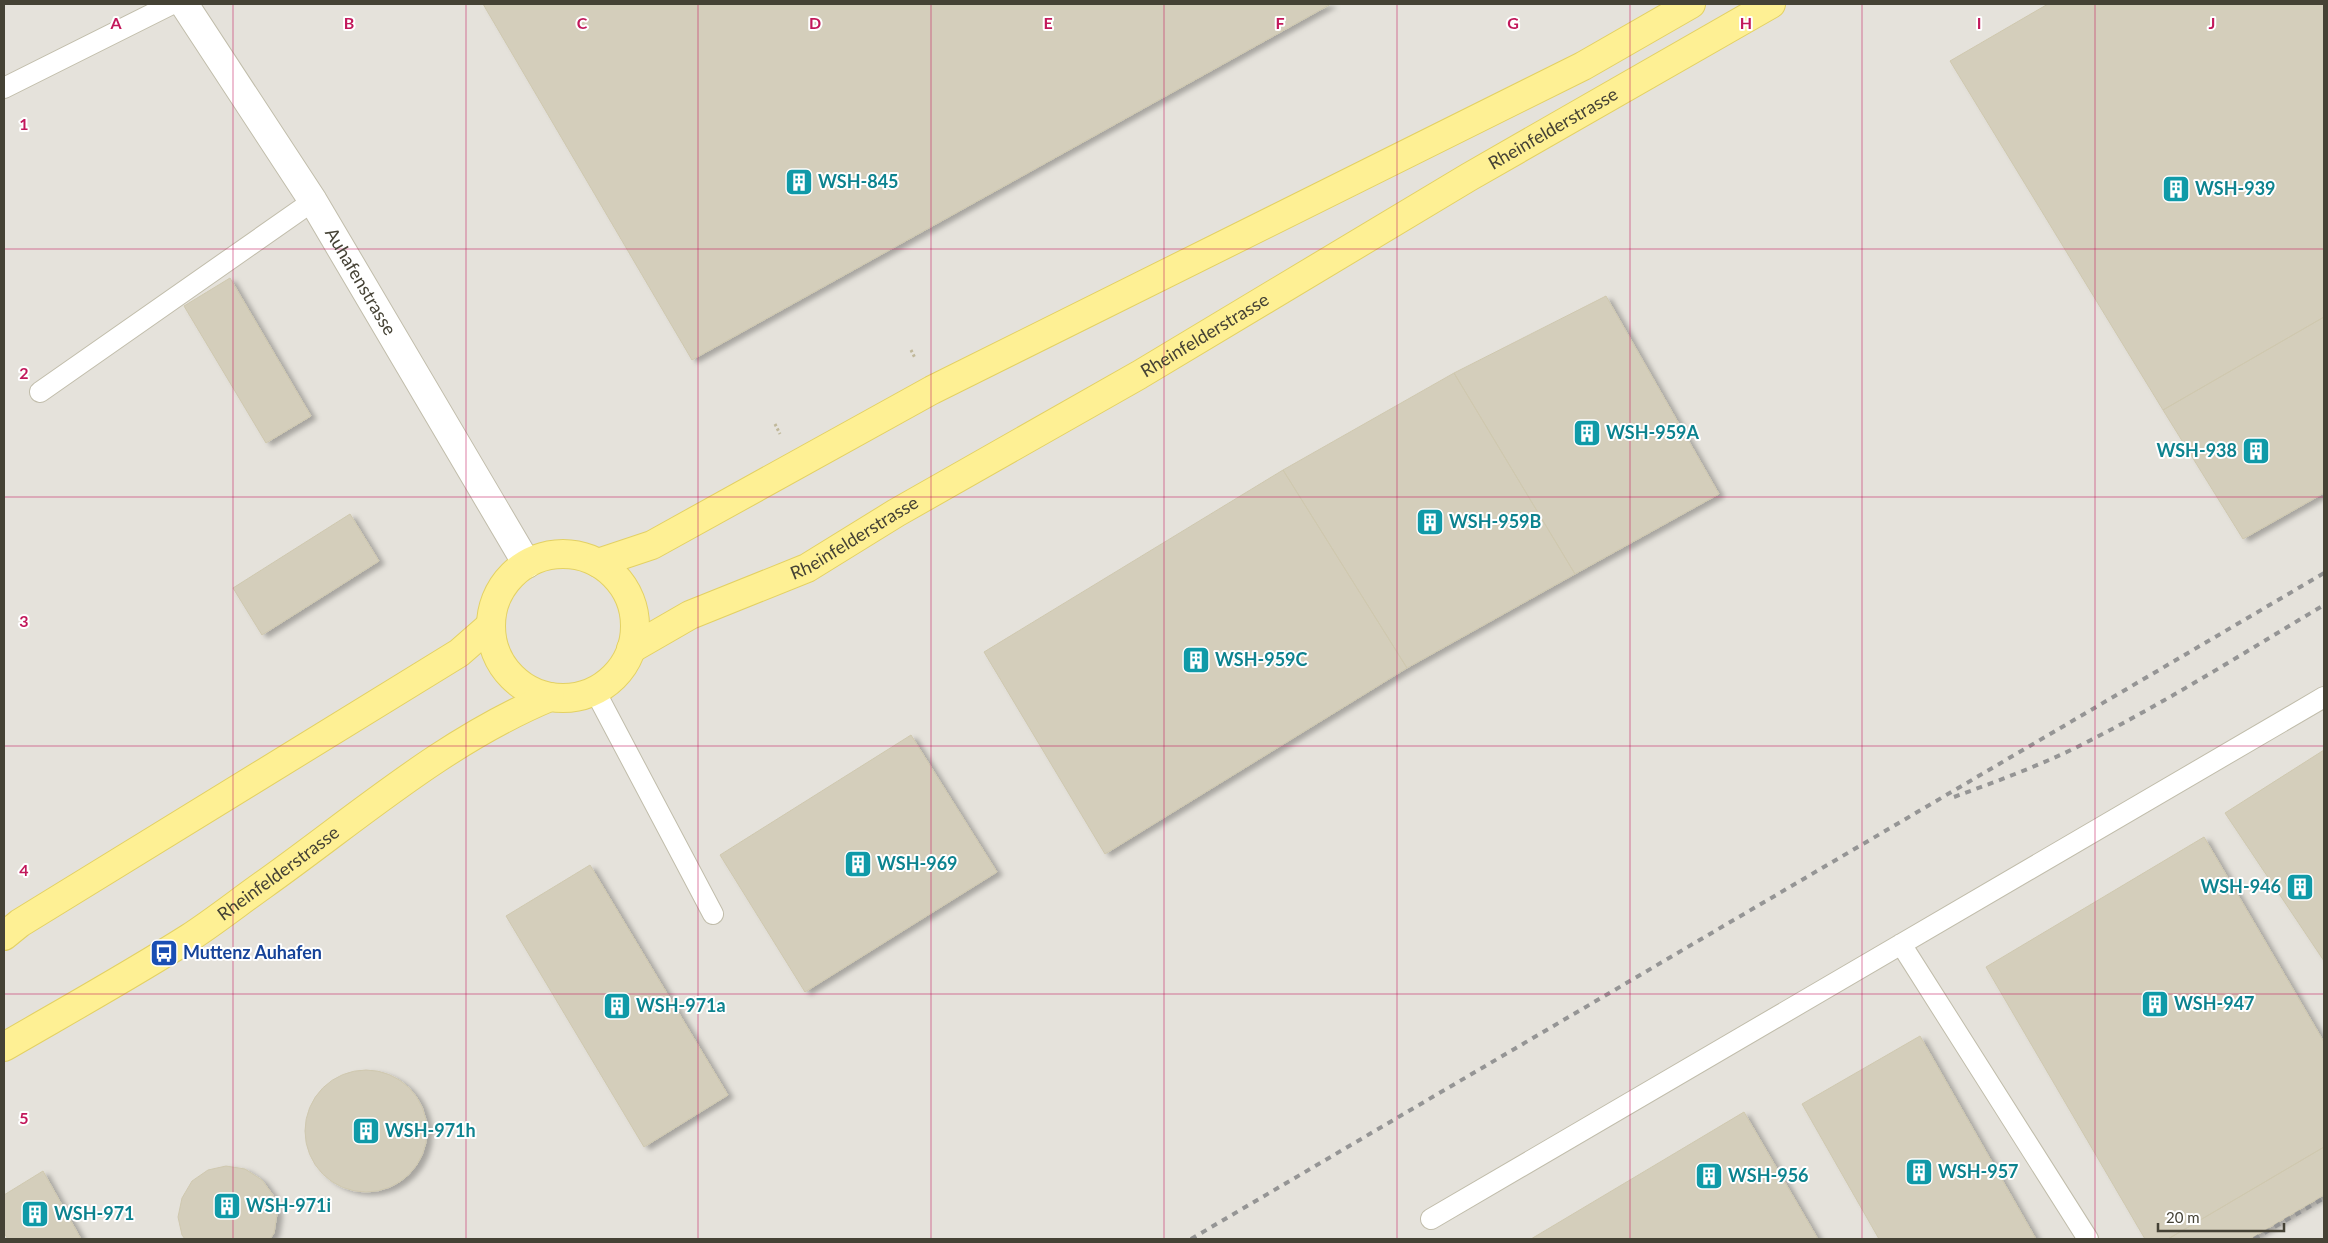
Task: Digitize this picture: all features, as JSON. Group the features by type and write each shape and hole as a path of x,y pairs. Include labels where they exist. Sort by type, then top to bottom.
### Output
{"main road":[{"path":"598,563 652,545 932,390 1583,66 1691,4"},
{"name":"Rheinfelderstrasse","path":"631,649 690,615 807,568 896,513 1139,375 1478,172 1771,4"},
{"path":"562,554 581,556 598,563 614,575 626,591 633,610 634,623 631,649 623,666 610,680 594,691 573,697 550,697 534,692 519,683 507,672 496,650 491,625 494,607 501,590 512,576 526,564 543,556 562,554"},
{"path":"4,936 29,918 459,653 491,625"},
{"name":"Rheinfelderstrasse","path":"4,1047 190,938 318,846 386,794 446,753 512,713 550,697"}],"street":[{"name":"Auhafenstrasse","path":"184,4 313,201 526,564"}],"lane":[{"path":"4,88 172,4"},
{"path":"40,392 313,201"},
{"path":"594,691 713,914"},
{"path":"1431,1219 2324,697"},
{"path":"1901,944 2088,1239"}],"shaded area":[{"path":"4,4 2324,4 2324,1239 4,1239"}],"building":[{"name":"WSH-845","path":"483,4 1331,4 692,360"},
{"name":"WSH-939","path":"2048,4 2324,4 2324,317 2163,410 1950,61"},
{"path":"230,278 311,416 266,443 184,306"},
{"name":"WSH-959A","path":"1606,296 1719,494 1575,574 1454,373"},
{"name":"WSH-938","path":"2324,317 2324,493 2243,539 2163,410"},
{"name":"WSH-959B","path":"1454,373 1575,574 1407,668 1283,470"},
{"name":"WSH-959C","path":"1283,470 1407,668 1105,854 984,652"},
{"path":"350,514 379,561 262,635 233,588"},
{"name":"WSH-969","path":"911,735 997,872 805,992 720,855"},
{"name":"WSH-946","path":"2324,750 2324,961 2225,813"},
{"name":"WSH-947","path":"2204,837 2324,1042 2324,1147 2168,1239 2145,1239 1986,967"},
{"name":"WSH-971a","path":"590,865 728,1095 644,1147 506,916"},
{"name":"WSH-957","path":"1920,1036 2036,1239 1879,1239 1802,1104"},
{"name":"WSH-971h","path":"366,1070 378,1071 389,1075 400,1080 409,1088 417,1097 422,1108 426,1119 426,1143 422,1154 417,1165 409,1174 400,1182 389,1187 378,1191 366,1192 354,1191 343,1187 332,1182 323,1174 315,1165 310,1154 306,1143 305,1131 306,1119 310,1108 315,1097 323,1088 332,1080 343,1075 354,1071"},
{"name":"WSH-956","path":"1744,1112 1818,1239 1531,1239"},
{"path":"2324,1147 2324,1195 2250,1239 2168,1239"},
{"name":"WSH-971i","path":"226,1166 245,1169 262,1180 273,1195 277,1214 274,1233 270,1239 185,1239 182,1235 178,1217 182,1198 192,1181 208,1170"},
{"name":"WSH-971","path":"43,1171 81,1239 8,1239 4,1233 4,1195"}],"railway":[{"path":"1191,1239 2324,573"},
{"path":"1954,797 2040,764 2091,740 2180,691 2324,605"},
{"path":"2254,1239 2324,1198"}],"place":[{"name":"WSH-845","path":"799,182"},
{"name":"WSH-939","path":"2176,189"},
{"name":"WSH-959A","path":"1587,433"},
{"name":"WSH-938","path":"2256,451"},
{"name":"WSH-959B","path":"1430,522"},
{"name":"WSH-959C","path":"1196,660"},
{"name":"WSH-969","path":"858,864"},
{"name":"WSH-946","path":"2300,887"},
{"name":"Muttenz Auhafen","path":"164,953"},
{"name":"WSH-947","path":"2155,1004"},
{"name":"WSH-971a","path":"617,1006"},
{"name":"WSH-971h","path":"366,1131"},
{"name":"WSH-957","path":"1919,1172"},
{"name":"WSH-956","path":"1709,1176"},
{"name":"WSH-971i","path":"227,1206"},
{"name":"WSH-971","path":"35,1214"}]}
